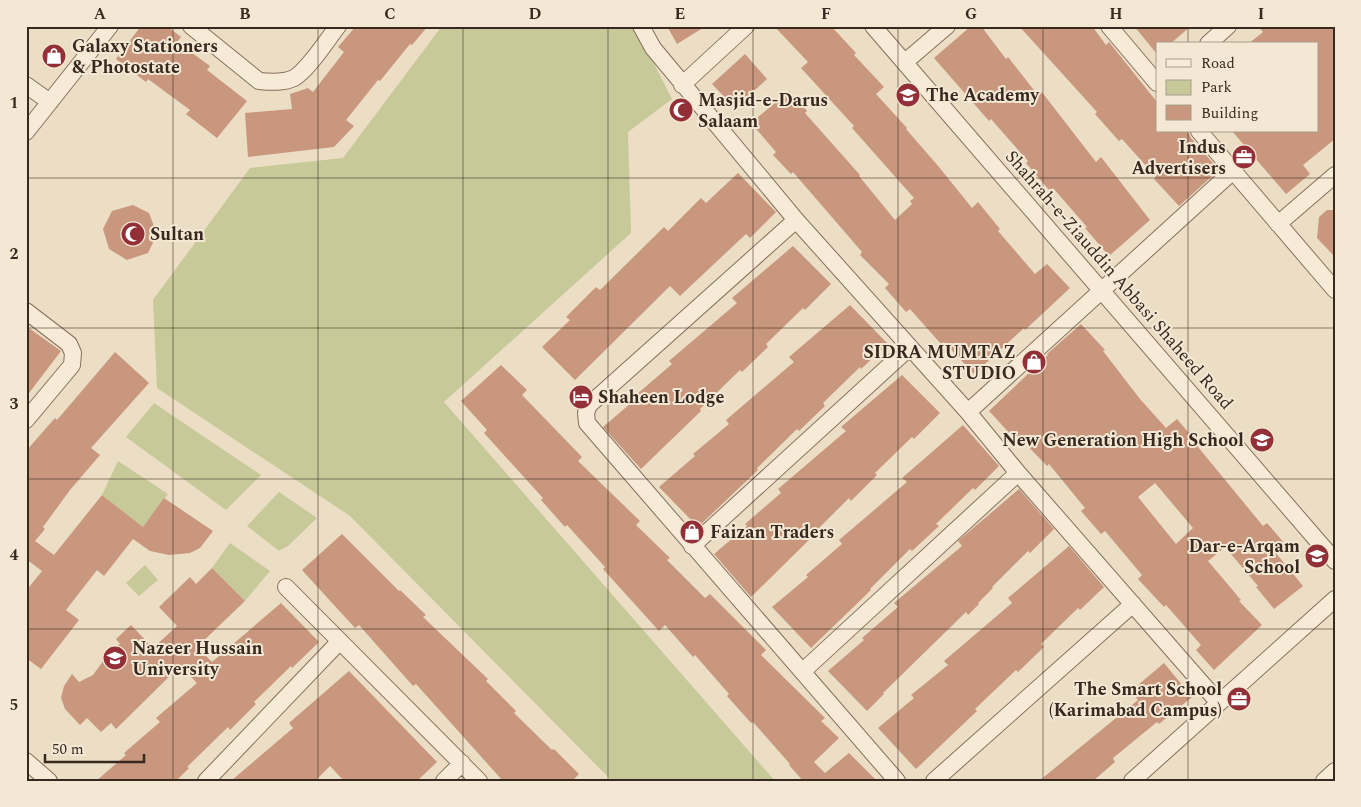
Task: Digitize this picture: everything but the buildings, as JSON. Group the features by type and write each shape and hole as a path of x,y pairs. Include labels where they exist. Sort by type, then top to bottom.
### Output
{"street":[{"path":"26,132 110,26"},
{"path":"190,26 259,81 273,82 294,78 306,68 338,26"},
{"path":"641,26 653,48 682,85 796,220 968,412 1018,473 1219,703"},
{"path":"682,85 746,26"},
{"name":"Shahrah-e-Ziauddin Abbasi Shaheed Road","path":"873,26 1335,561"},
{"path":"905,62 947,26"},
{"path":"1109,26 1156,82"},
{"path":"1210,42 1228,26"},
{"path":"26,85 50,102"},
{"path":"1200,132 1335,290"},
{"path":"968,412 1233,171"},
{"path":"1278,224 1335,174"},
{"path":"796,220 590,405 586,414 587,423 896,781"},
{"path":"26,311 69,344 73,353 72,365 26,420"},
{"path":"692,546 910,347"},
{"path":"803,671 1018,473"},
{"path":"286,587 479,781"},
{"path":"1132,781 1335,598"},
{"path":"934,781 1133,604"},
{"path":"206,781 340,642"},
{"path":"26,761 49,781"},
{"path":"444,781 462,763"},
{"path":"1324,781 1335,771"}],"green space":[{"path":"442,26 635,26 672,99 628,132 631,233 444,402 775,781 612,781 350,516 157,388 153,300 250,168 343,158"},
{"path":"154,403 261,475 226,510 126,437"},
{"path":"118,461 168,494 143,527 102,495"},
{"path":"279,492 317,518 288,546 279,551 247,526"},
{"path":"230,543 270,571 245,601 212,568"},
{"path":"145,565 158,580 139,596 126,583"}],"place":[{"name":"Galaxy Stationers & Photostate","path":"54,56"},
{"name":"The Academy","path":"908,95"},
{"name":"Masjid-e-Darus Salaam","path":"681,110"},
{"name":"Indus Advertisers","path":"1244,157"},
{"name":"Sultan","path":"133,234"},
{"name":"SIDRA MUMTAZ STUDIO","path":"1034,362"},
{"name":"Shaheen Lodge","path":"581,397"},
{"name":"New Generation High School","path":"1262,440"},
{"name":"Faizan Traders","path":"692,532"},
{"name":"Dar-e-Arqam School","path":"1317,556"},
{"name":"Nazeer Hussain University","path":"115,658"},
{"name":"The Smart School (Karimabad Campus)","path":"1239,699"}]}
